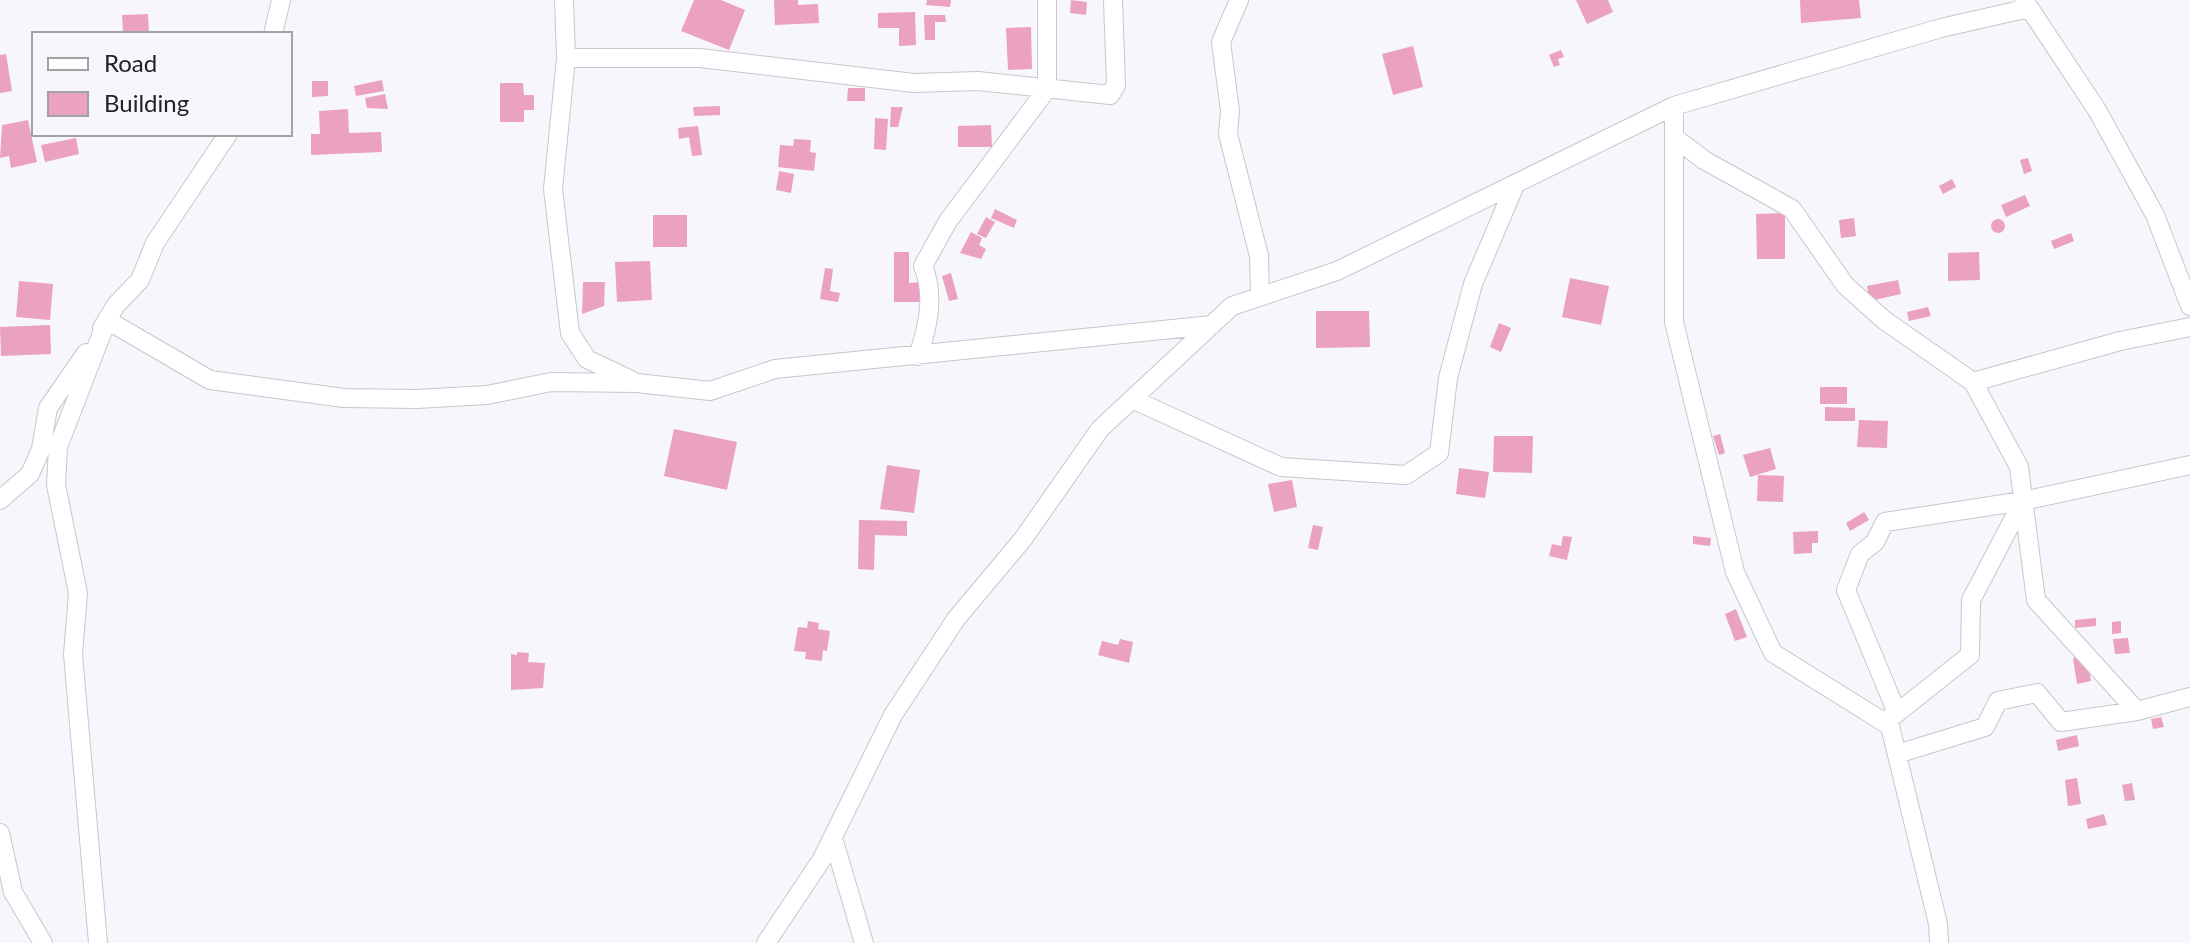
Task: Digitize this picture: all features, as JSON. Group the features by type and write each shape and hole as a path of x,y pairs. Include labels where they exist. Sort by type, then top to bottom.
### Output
{"street":[{"path":"273,32 281,0"},
{"path":"564,0 566,58 553,189 570,333 587,359 637,383"},
{"path":"918,356 928,328 931,284 923,266 948,221 1047,89 1047,0"},
{"path":"566,58 700,58 914,83 978,81 1110,95 1116,85 1113,0"},
{"path":"1239,0 1221,42 1230,111 1228,134 1259,256 1260,297"},
{"path":"766,943 833,838 893,715 956,619 1023,539 1100,429 1232,306 1337,271 1674,106 2026,4 2097,110 2155,215 2190,306"},
{"path":"1674,106 1674,322 1735,572 1773,653 1890,718"},
{"path":"0,500 30,474 41,449 48,408 127,291 140,280 155,243 227,136"},
{"path":"1674,137 1704,160 1792,209 1845,285 1884,320 1973,382 2019,467 2036,600 2137,711"},
{"path":"1132,399 1281,467 1406,475 1439,453 1448,378 1473,284 1515,185"},
{"path":"107,320 210,380 279,392 417,399 487,395 551,382 637,383 710,391 775,369 1212,325"},
{"path":"98,943 73,654 78,593 56,485 58,447 107,320"},
{"path":"1973,382 2120,341 2190,327"},
{"path":"1939,943 1938,924 1890,718 1846,590 1860,554 1875,542 1885,522 2023,501 2190,465"},
{"path":"1890,718 1970,655 1971,600 2023,501"},
{"path":"1897,754 1985,727 1998,701 2037,693 2061,722 2137,711 2190,697"},
{"path":"0,833 6,896 43,943"},
{"path":"833,838 864,943"}],"building":[{"path":"694,0 721,0 745,10 729,50 681,31"},
{"path":"774,0 798,0 798,5 818,4 819,23 775,25"},
{"path":"927,0 951,0 950,7 926,5"},
{"path":"1071,0 1087,2 1086,15 1070,13"},
{"path":"1576,0 1608,0 1613,12 1587,24"},
{"path":"1800,0 1859,0 1861,18 1801,23"},
{"path":"915,12 916,45 899,46 899,28 878,28 878,13"},
{"path":"148,14 149,32 123,31 122,15"},
{"path":"924,15 945,15 946,22 935,22 935,40 925,40"},
{"path":"1031,27 1032,69 1008,70 1006,28"},
{"path":"1413,46 1423,87 1393,95 1382,54"},
{"path":"1561,50 1564,57 1558,59 1560,65 1554,67 1549,55"},
{"path":"6,54 12,91 0,93 0,55"},
{"path":"382,80 384,91 356,96 354,86"},
{"path":"312,81 328,81 328,96 312,97"},
{"path":"500,83 523,83 524,95 534,95 534,110 524,110 524,122 500,122"},
{"path":"848,88 865,88 865,101 847,101"},
{"path":"385,94 388,109 367,108 365,98"},
{"path":"720,106 720,115 694,116 693,107"},
{"path":"891,107 903,107 898,127 890,127"},
{"path":"348,109 349,133 381,132 382,152 311,155 311,134 320,134 319,111"},
{"path":"875,118 888,119 886,150 874,149"},
{"path":"28,120 37,162 11,168 9,156 0,158 2,125"},
{"path":"991,125 992,147 958,147 958,126"},
{"path":"698,126 702,155 692,156 689,137 679,139 678,128"},
{"path":"76,138 79,154 45,162 41,145"},
{"path":"794,139 811,140 810,152 816,153 814,171 778,167 780,145 793,146"},
{"path":"2028,158 2032,171 2024,174 2020,160"},
{"path":"779,171 794,174 791,193 776,190"},
{"path":"1952,179 1956,187 1943,194 1939,186"},
{"path":"2025,195 2030,206 2006,217 2001,205"},
{"path":"995,209 1017,220 1014,228 991,218"},
{"path":"1785,213 1785,259 1757,259 1756,214"},
{"path":"653,215 687,215 687,247 653,247"},
{"path":"986,217 995,222 986,238 977,234"},
{"path":"1854,218 1856,236 1841,238 1839,220"},
{"path":"1998,219 2005,226 1998,233 1991,226"},
{"path":"971,232 982,238 979,245 986,249 981,259 960,253"},
{"path":"2071,233 2074,241 2054,249 2051,241"},
{"path":"894,252 909,252 909,283 921,282 921,302 894,302"},
{"path":"1979,252 1980,280 1948,281 1948,253"},
{"path":"650,261 652,300 617,302 615,262"},
{"path":"825,268 833,269 830,291 840,293 838,302 820,299"},
{"path":"951,273 958,299 949,301 942,276"},
{"path":"1570,278 1609,286 1601,325 1562,317"},
{"path":"1898,280 1901,294 1870,301 1867,286"},
{"path":"19,281 53,284 50,320 16,317"},
{"path":"583,282 605,282 604,306 582,314"},
{"path":"1928,307 1931,316 1909,321 1907,312"},
{"path":"1316,311 1369,311 1370,347 1316,348"},
{"path":"1499,323 1511,328 1501,352 1490,347"},
{"path":"50,325 51,354 1,356 0,327"},
{"path":"1820,387 1847,387 1847,404 1820,404"},
{"path":"1825,407 1855,408 1855,421 1825,421"},
{"path":"1859,420 1888,421 1887,448 1857,447"},
{"path":"674,429 737,442 727,490 664,476"},
{"path":"1720,434 1725,453 1719,455 1713,436"},
{"path":"1494,436 1533,436 1532,473 1493,472"},
{"path":"1770,448 1776,469 1750,477 1743,455"},
{"path":"887,465 920,470 914,513 880,509"},
{"path":"1459,468 1489,472 1485,498 1456,494"},
{"path":"1758,475 1784,476 1783,502 1757,501"},
{"path":"1292,480 1297,507 1274,512 1268,484"},
{"path":"1864,512 1869,520 1850,531 1846,523"},
{"path":"859,520 907,521 907,536 875,535 874,570 858,569"},
{"path":"1313,525 1323,527 1318,550 1308,548"},
{"path":"1818,531 1818,543 1812,543 1812,553 1794,554 1793,532"},
{"path":"1563,536 1572,537 1567,560 1549,556 1552,544 1561,546"},
{"path":"1693,536 1711,538 1710,546 1693,544"},
{"path":"1736,609 1747,637 1735,641 1725,614"},
{"path":"2096,618 2096,626 2075,628 2075,620"},
{"path":"808,621 819,623 818,629 830,631 822,661 805,659 806,652 794,651 798,627 807,628"},
{"path":"2121,621 2121,633 2112,634 2112,622"},
{"path":"2128,638 2130,653 2115,654 2113,639"},
{"path":"1120,639 1133,642 1129,663 1098,655 1102,641 1118,645"},
{"path":"517,652 529,653 528,662 545,663 543,688 511,690 511,654 517,655"},
{"path":"2087,656 2091,681 2077,684 2073,658"},
{"path":"2161,717 2164,727 2153,729 2151,719"},
{"path":"2077,735 2079,746 2058,751 2056,740"},
{"path":"2077,778 2081,804 2068,806 2065,780"},
{"path":"2132,783 2135,800 2125,801 2122,785"},
{"path":"2104,814 2107,825 2088,829 2086,819"}]}
